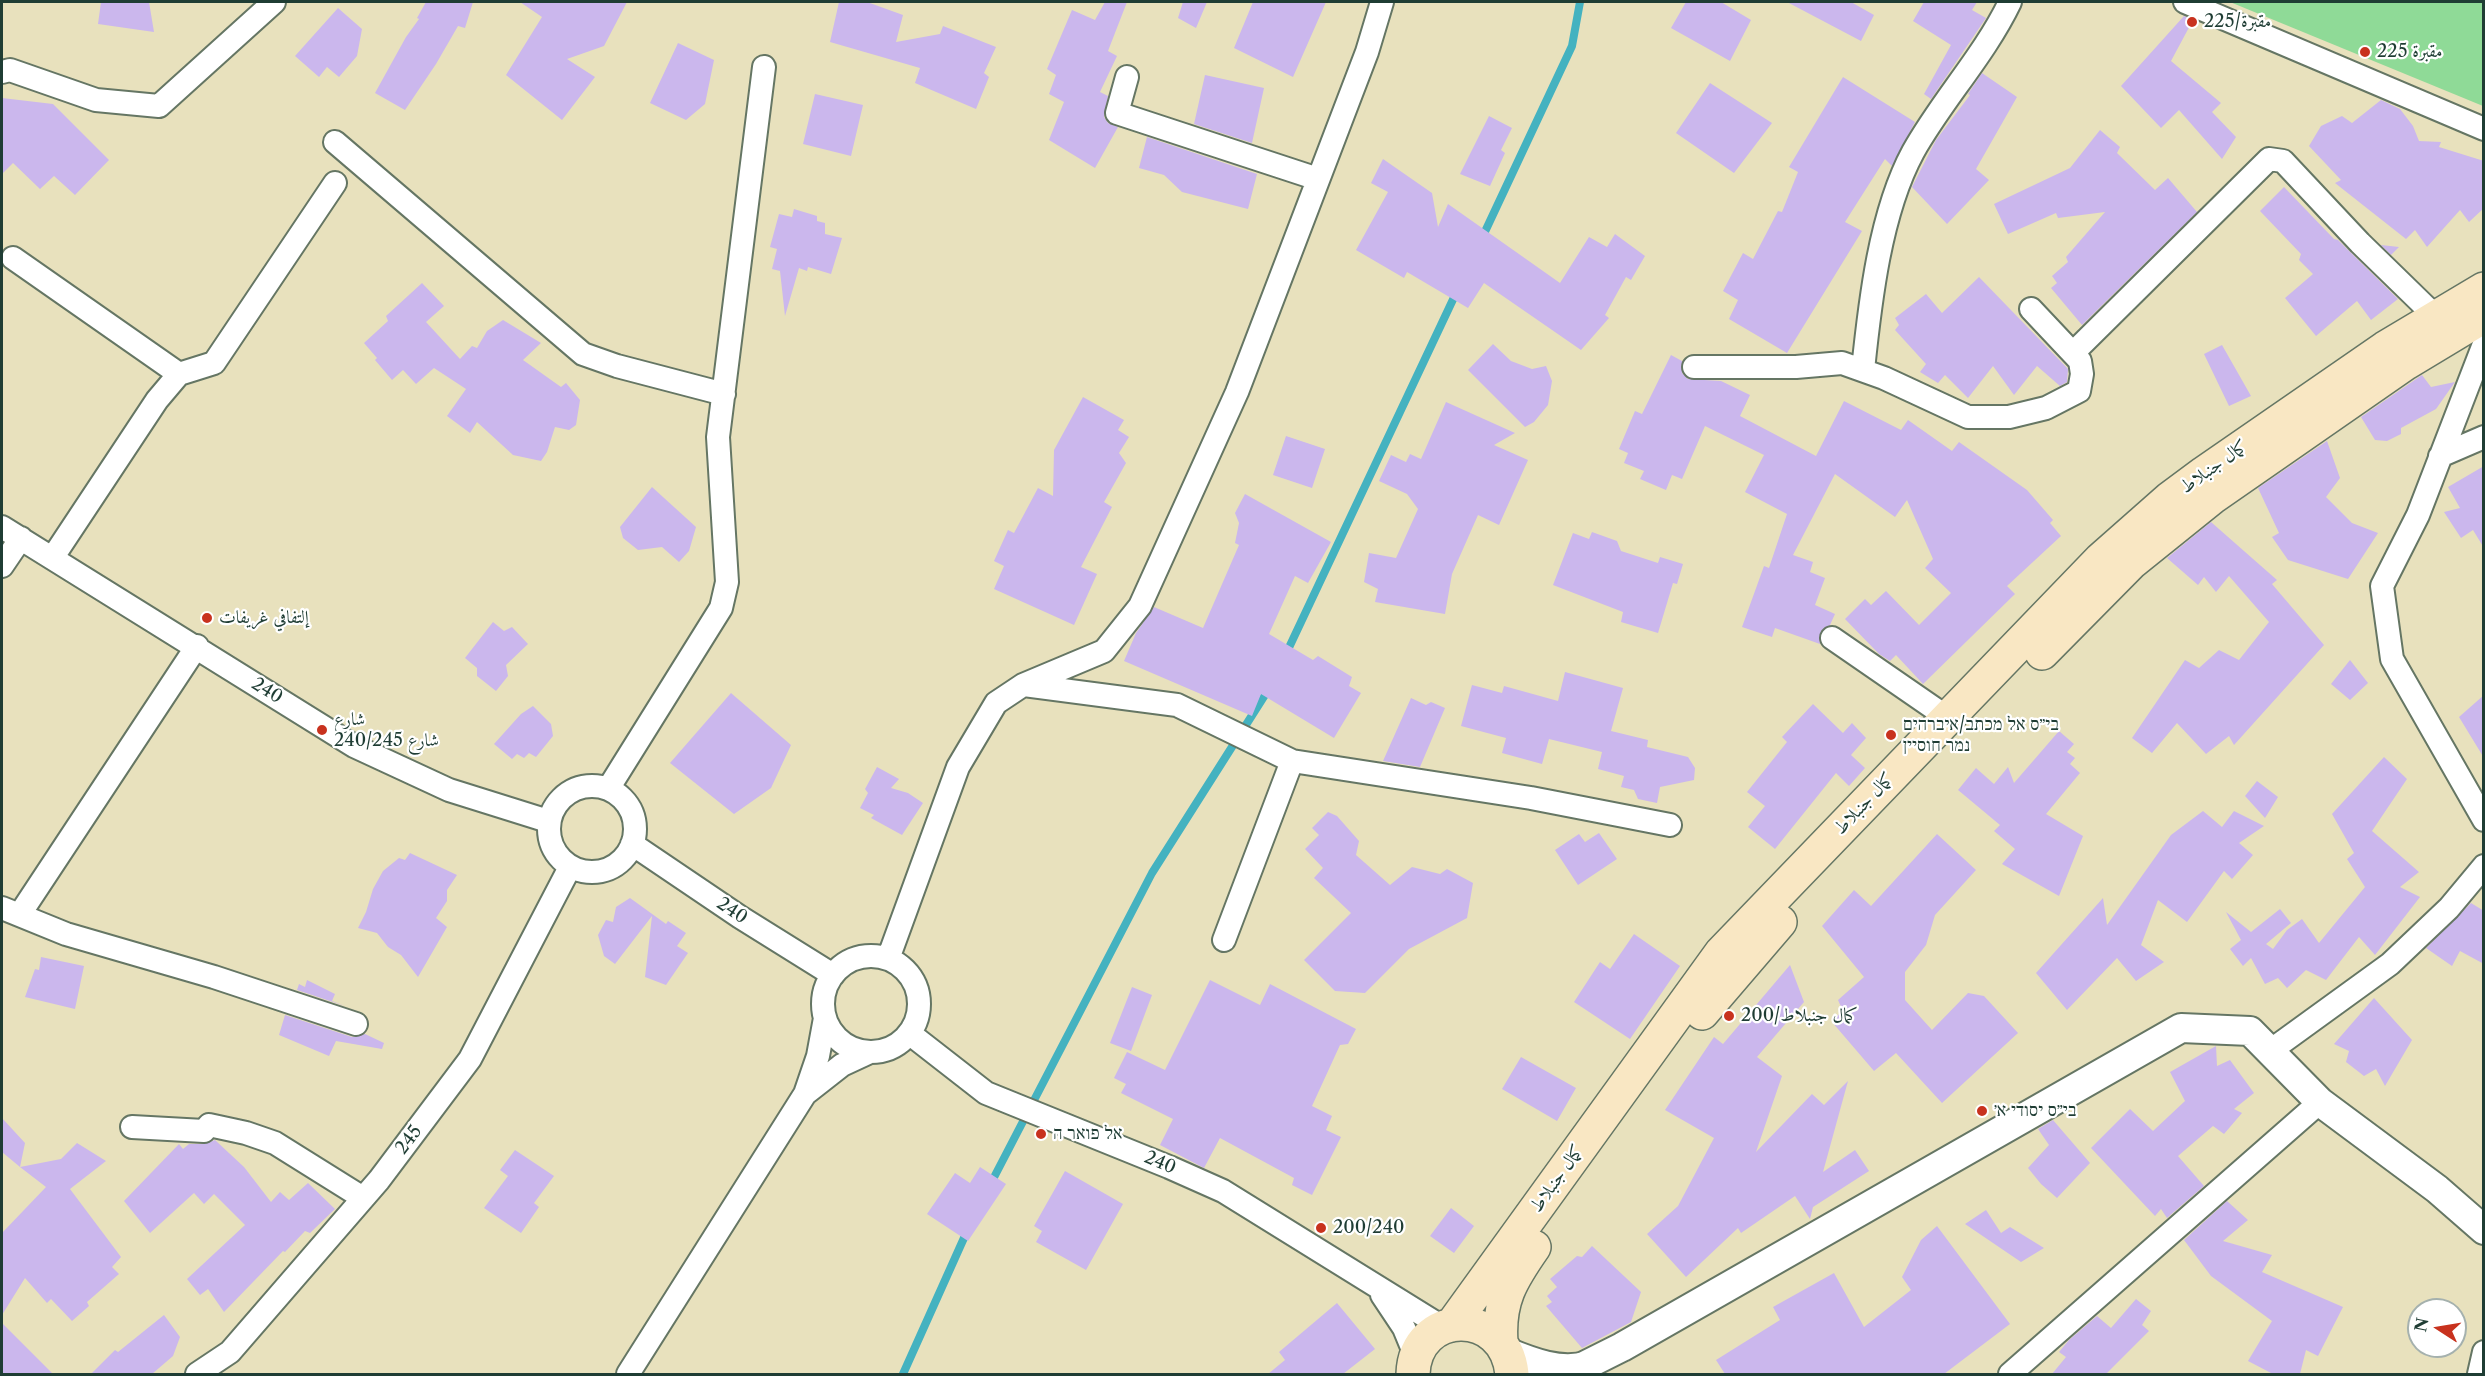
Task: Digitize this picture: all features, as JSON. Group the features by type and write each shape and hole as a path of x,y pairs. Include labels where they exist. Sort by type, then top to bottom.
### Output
{"main road":[{"name":"كمال جنبلاط","path":"1414,1369 1427,1339 1448,1326 1721,953 2101,559 2169,499 2385,348 2435,316 2484,289"},
{"name":"كمال جنبلاط","path":"1506,1356 1499,1318 1512,1280 1683,1036 1792,908 2131,563 2222,490 2406,363 2484,316"},
{"path":"1448,1326 1467,1324 1482,1327 1506,1356"}],"street":[{"path":"2,72 10,70 96,100 159,106 274,2"},
{"path":"888,959 958,767 996,703 1023,685 1104,651 1140,606 1238,392 1367,52 1382,2"},
{"path":"1863,370 1869,314 1890,205 1914,152 1997,28 2010,2"},
{"path":"2185,2 2484,129"},
{"path":"608,789 721,608 727,582 718,437 764,67"},
{"path":"1127,77 1117,113 1318,179"},
{"path":"335,142 583,354 617,366 724,394"},
{"path":"2073,354 2269,159 2283,161 2360,243 2435,316"},
{"path":"53,557 157,400 179,374 214,363 335,183"},
{"path":"14,258 179,374"},
{"path":"1694,367 1796,367 1842,363 1863,370 1968,417 2009,417 2046,408 2079,391 2082,374 2080,361 2031,309"},
{"path":"2484,344 2418,515 2382,586 2392,659 2484,820"},
{"path":"2440,456 2484,437"},
{"name":"240","path":"2,527 197,646 354,747 449,790 548,820"},
{"path":"2,566 21,538"},
{"path":"1832,638 1948,718"},
{"path":"197,646 11,911 66,934 214,977 356,1024"},
{"path":"1023,685 1177,705 1292,761 1531,798 1670,825"},
{"path":"1224,940 1292,761"},
{"path":"594,785 608,789 619,795 631,812 635,831 633,844 618,864 606,870 588,872 570,867 558,857 551,843 548,820 558,802 568,793 594,785"},
{"name":"240","path":"633,844 740,917 833,975"},
{"path":"2270,1051 2390,963 2449,908 2484,866"},
{"name":"245","path":"197,1374 230,1352 363,1198 470,1059 570,867"},
{"path":"628,1374 806,1094 820,1049 825,1018 824,996 833,975 844,964 858,958 873,956 888,959 901,966 911,977 917,990 919,1005 916,1020 909,1033 898,1044 885,1051 855,1050 842,1043 831,1032 825,1018"},
{"path":"1506,1356 1560,1368 1579,1369 2181,1028 2250,1031 2320,1102 2437,1189 2484,1230"},
{"name":"240","path":"909,1033 986,1093 1223,1191 1332,1256 1375,1287 1448,1326"},
{"path":"806,1094 842,1065 870,1052"},
{"path":"2010,1374 2320,1102"},
{"path":"132,1127 204,1131 209,1125 246,1133 275,1143 363,1198"},
{"name":"240","path":"1375,1287 1396,1316 1414,1369"},
{"path":"2479,1374 2484,1352"}],"green space":[{"path":"2230,2 2483,2 2483,106"}],"building":[{"path":"101,2 149,2 154,32 98,24"},
{"path":"426,2 473,2 465,28 458,26 405,110 375,93 406,37 419,19 417,18"},
{"path":"520,2 627,2 604,46 567,59 595,77 562,120 506,75 542,17"},
{"path":"839,2 867,2 903,15 896,42 940,34 943,26 996,47 984,73 989,77 976,109 915,83 920,68 830,42"},
{"path":"1105,2 1127,2 1108,51 1117,56 1100,92 1108,96 1104,117 1108,123 1118,127 1095,168 1049,140 1064,102 1049,94 1056,75 1047,69 1072,10 1095,20"},
{"path":"1183,2 1207,2 1196,28 1178,18"},
{"path":"1253,2 1326,2 1293,77 1234,48"},
{"path":"1686,2 1721,2 1751,20 1730,61 1671,28"},
{"path":"1787,2 1851,2 1874,15 1861,41"},
{"path":"1924,2 1977,2 1972,10 1986,18 1931,99 1924,94 1951,45 1913,21"},
{"path":"338,8 362,29 357,56 339,77 327,67 319,77 295,56"},
{"path":"2184,16 2193,20 2171,61 2221,103 2212,112 2236,137 2222,159 2179,110 2161,128 2121,86"},
{"path":"678,43 714,60 705,104 686,120 650,103"},
{"path":"1982,73 2017,97 1976,169 1989,180 1947,224 1912,187 1936,140 1970,95 1968,94"},
{"path":"1205,75 1264,88 1252,143 1194,124"},
{"path":"1843,77 1915,122 1892,166 1885,159 1845,222 1862,231 1787,353 1729,319 1738,300 1723,291 1743,253 1753,259 1778,211 1782,212 1798,172 1789,167"},
{"path":"1710,83 1772,123 1734,173 1676,133"},
{"path":"815,94 863,105 851,156 803,144"},
{"path":"2,98 53,104 109,160 75,195 54,176 40,189 13,163 2,174"},
{"path":"2381,100 2400,109 2413,126 2419,141 2441,142 2439,147 2484,161 2484,208 2469,222 2460,210 2427,247 2415,230 2406,239 2335,183 2341,180 2309,146 2321,126 2342,116 2352,123"},
{"path":"1489,116 1512,128 1501,150 1505,153 1490,186 1460,174"},
{"path":"2100,130 2120,147 2117,153 2155,190 2168,178 2197,212 2082,325 2051,288 2057,283 2052,276 2068,262 2066,257 2105,212 2058,218 2056,213 2008,234 1994,204 2070,168"},
{"path":"1147,137 1257,174 1248,209 1182,192 1164,175 1139,168"},
{"path":"1383,159 1432,193 1438,227 1448,204 1560,283 1589,237 1607,247 1615,234 1645,256 1631,280 1626,277 1605,315 1609,318 1581,350 1484,283 1468,308 1407,272 1404,278 1356,250 1388,192 1371,183"},
{"path":"2284,187 2334,239 2338,240 2398,299 2371,320 2357,301 2316,336 2285,298 2313,274 2299,260 2301,254 2260,211"},
{"path":"794,209 817,216 817,221 825,223 825,234 842,238 831,274 808,267 807,271 799,268 785,316 780,271 772,269 777,249 770,247 779,214 792,217"},
{"path":"2381,245 2399,247 2391,255"},
{"path":"1979,277 2068,369 2067,382 2060,386 2037,366 2014,395 1993,366 1968,398 1945,375 1938,383 1920,372 1926,364 1895,330 1899,325 1895,318 1926,294 1942,313"},
{"path":"422,283 444,306 426,322 460,359 472,346 477,348 487,331 503,320 541,343 523,360 561,387 566,383 580,400 576,425 569,430 555,427 547,452 541,461 513,455 477,422 470,433 447,416 466,389 434,368 416,384 403,370 392,380 375,360 377,358 364,343 388,321 386,316"},
{"path":"1493,344 1511,361 1532,369 1546,366 1552,381 1548,405 1534,422 1525,427 1468,370"},
{"path":"2222,345 2251,396 2229,406 2204,354"},
{"path":"1671,355 1682,361 1682,373 1688,379 1721,381 1750,395 1740,416 1816,456 1844,401 1901,430 1908,420 1952,451 1959,442 2027,490 2053,520 2050,523 2061,536 2007,586 2015,594 1923,684 1896,655 1890,661 1879,654 1845,619 1865,599 1871,605 1886,591 1919,625 1951,593 1925,568 1933,559 1907,500 1895,517 1835,474 1793,555 1813,562 1810,572 1825,578 1815,605 1835,614 1830,625 1821,631 1820,644 1775,628 1772,637 1742,627 1764,566 1769,568 1787,514 1745,492 1764,455 1705,426 1682,479 1672,475 1666,490 1640,479 1644,471 1624,463 1628,453 1619,449 1635,411 1642,414"},
{"path":"2422,375 2431,387 2455,382 2436,409 2401,428 2401,434 2387,441 2375,440 2361,417"},
{"path":"1083,397 1124,420 1118,430 1129,437 1119,453 1126,463 1104,502 1112,507 1081,567 1097,574 1074,625 994,589 1004,566 994,561 1008,530 1014,533 1038,488 1053,496 1054,450"},
{"path":"1446,402 1515,433 1494,445 1528,460 1499,525 1478,515 1452,574 1445,614 1375,602 1378,589 1364,582 1369,553 1396,558 1418,509 1407,494 1379,481 1391,455 1406,462 1410,454 1421,459"},
{"path":"1286,436 1325,449 1312,488 1273,475"},
{"path":"2327,441 2340,478 2326,497 2352,523 2378,533 2348,579 2288,560 2272,537 2279,533 2258,488"},
{"path":"2484,466 2484,548 2473,530 2461,538 2444,512 2460,508 2448,487"},
{"path":"652,487 696,527 689,551 679,562 662,547 638,550 623,538 620,527"},
{"path":"1245,494 1331,542 1308,583 1295,576 1269,634 1313,660 1318,656 1352,677 1349,686 1361,693 1334,738 1261,694 1252,716 1124,661 1136,633 1154,607 1203,628 1239,545 1235,543 1239,523 1235,513"},
{"path":"2211,522 2277,580 2272,584 2324,645 2234,745 2229,736 2206,754 2177,723 2152,753 2132,738 2185,660 2199,668 2219,650 2239,660 2269,622 2229,576 2216,592 2204,577 2198,585 2167,558"},
{"path":"1592,532 1617,541 1621,551 1658,563 1660,557 1683,564 1677,584 1673,583 1658,633 1621,622 1623,612 1553,585 1573,533 1589,539"},
{"path":"493,622 504,631 512,627 528,644 506,665 508,676 496,691 477,676 477,668 465,658"},
{"path":"2350,660 2368,683 2350,700 2331,684"},
{"path":"1565,672 1623,688 1611,731 1648,740 1647,747 1688,757 1695,768 1694,780 1660,787 1657,803 1638,799 1634,790 1621,787 1624,776 1598,769 1602,752 1549,739 1542,764 1502,753 1506,738 1461,726 1472,685 1502,693 1504,686 1558,701"},
{"path":"731,693 791,745 771,788 734,814 670,763"},
{"path":"2484,695 2484,758 2459,717"},
{"path":"1411,698 1426,705 1431,702 1445,708 1420,767 1383,761"},
{"path":"1813,704 1843,733 1852,723 1866,738 1851,755 1865,768 1849,786 1836,773 1775,849 1748,827 1765,806 1747,792 1787,742 1782,737"},
{"path":"533,706 551,724 553,736 536,757 529,753 524,758 517,754 512,759 494,744 521,714"},
{"path":"2059,731 2074,744 2067,752 2075,758 2070,764 2080,773 2046,814 2083,836 2059,896 2002,864 2015,849 1994,831 2000,825 1958,790 1976,768 1994,784 2008,767 2014,783"},
{"path":"2384,757 2407,779 2372,831 2419,872 2400,887 2420,897 2375,955 2359,937 2326,980 2306,970 2287,988 2278,978 2265,984 2251,958 2243,966 2230,949 2241,940 2226,912 2251,932 2280,909 2291,923 2266,944 2273,949 2287,930 2302,919 2319,943 2365,887 2347,859 2354,853 2332,814"},
{"path":"877,767 899,779 891,788 908,793 923,803 902,835 871,818 874,815 860,808 868,793 865,789"},
{"path":"2257,781 2278,797 2265,818 2245,796"},
{"path":"2203,811 2222,827 2234,811 2264,826 2239,843 2253,855 2232,879 2224,871 2187,922 2158,900 2141,945 2164,962 2136,981 2117,958 2067,1010 2036,973 2103,898 2107,925 2171,835"},
{"path":"1328,812 1337,816 1359,841 1356,855 1390,885 1412,867 1440,874 1447,869 1473,883 1467,918 1409,949 1365,993 1335,991 1304,960 1351,913 1314,878 1323,868 1305,849 1319,835 1312,828"},
{"path":"1599,833 1617,859 1578,885 1555,850 1579,834 1585,842"},
{"path":"1937,834 1976,870 1935,915 1926,945 1905,972 1905,1000 1932,1030 1968,993 1984,996 2018,1033 1942,1103 1896,1053 1874,1071 1832,1022 1840,1013 1846,1018 1838,1000 1864,977 1822,926 1854,890 1871,906"},
{"path":"410,853 457,875 447,890 447,901 436,918 447,927 418,977 401,955 388,947 377,933 358,928 373,889 383,871 399,858 405,860"},
{"path":"630,898 666,924 668,921 686,933 677,946 688,953 666,985 645,977 652,916 615,964 604,956 598,935 606,920 613,922 616,907"},
{"path":"2471,903 2484,911 2484,964 2460,951 2452,966 2426,948"},
{"path":"1634,934 1680,966 1630,1039 1574,1002 1600,962 1610,969"},
{"path":"41,957 84,966 75,1009 25,997 35,969 39,970"},
{"path":"1790,965 1804,1002 1757,1057 1782,1076 1756,1152 1812,1094 1824,1105 1848,1081 1823,1172 1855,1150 1869,1171 1813,1207 1810,1219 1795,1196 1741,1233 1738,1228 1686,1277 1647,1234 1678,1206 1714,1138 1665,1110 1714,1037 1723,1044"},
{"path":"307,980 335,994 332,1001 345,1006 297,990 299,984 305,987"},
{"path":"1210,980 1260,1005 1270,984 1356,1029 1348,1044 1340,1045 1312,1106 1332,1116 1326,1130 1341,1137 1312,1195 1292,1185 1294,1178 1220,1138 1204,1168 1160,1145 1173,1119 1121,1093 1126,1084 1114,1078 1127,1052 1165,1070"},
{"path":"1132,987 1152,995 1131,1051 1110,1043"},
{"path":"2374,998 2412,1040 2385,1086 2376,1069 2364,1076 2346,1062 2349,1051 2334,1044"},
{"path":"285,1015 352,1037 365,1034 384,1043 382,1049 336,1041 329,1056 279,1035"},
{"path":"2216,1046 2217,1066 2230,1060 2254,1093 2234,1109 2242,1113 2224,1134 2213,1126 2178,1156 2204,1186 2167,1218 2161,1209 2155,1216 2091,1148 2130,1109 2153,1131 2185,1101 2170,1072"},
{"path":"1521,1057 1576,1088 1557,1121 1502,1089"},
{"path":"2,1118 25,1143 20,1167 2,1152"},
{"path":"2053,1120 2090,1163 2057,1198 2028,1168 2049,1145 2038,1129"},
{"path":"215,1140 244,1167 271,1202 280,1192 289,1200 308,1183 335,1209 310,1233 305,1231 285,1252 283,1251 224,1312 208,1289 200,1295 187,1279 245,1225 214,1194 204,1204 194,1193 150,1233 124,1201 179,1144 183,1149 189,1144 204,1144"},
{"path":"77,1143 106,1161 70,1189 121,1257 112,1267 119,1274 87,1302 89,1306 72,1321 51,1299 47,1303 25,1278 2,1315 2,1233 46,1187 20,1167 61,1159"},
{"path":"515,1150 554,1176 534,1203 539,1207 521,1233 484,1208 508,1176 500,1170"},
{"path":"980,1167 1006,1184 968,1241 927,1214 955,1173 970,1183"},
{"path":"1065,1171 1123,1204 1086,1270 1036,1242 1042,1231 1034,1226"},
{"path":"2227,1201 2248,1220 2223,1241 2272,1255 2262,1272 2343,1307 2318,1356 2306,1350 2300,1374 2273,1374 2248,1361 2272,1321 2211,1276 2184,1240"},
{"path":"1451,1208 1474,1226 1454,1253 1430,1236"},
{"path":"1986,1210 2001,1233 2010,1227 2044,1248 2021,1262 1965,1224"},
{"path":"1937,1226 2010,1324 1944,1374 1725,1374 1716,1360 1780,1320 1773,1307 1834,1273 1864,1327 1911,1290 1902,1277 1921,1240"},
{"path":"1592,1246 1641,1292 1631,1322 1582,1348 1546,1306 1552,1302 1547,1296 1557,1287 1550,1279 1577,1256 1582,1257"},
{"path":"2136,1299 2151,1311 2142,1325 2149,1331 2106,1374 2052,1374 2066,1357 2059,1352 2069,1340 2097,1316 2111,1328"},
{"path":"1337,1303 1375,1349 1343,1374 1268,1374 1285,1360 1279,1352"},
{"path":"164,1315 180,1337 173,1356 152,1374 91,1374 115,1350 118,1352"},
{"path":"2,1323 53,1374 2,1374"}],"waterway":[{"path":"1482,238 1572,46 1580,2"},
{"path":"1285,656 1457,291"},
{"path":"990,1185 1152,873 1270,687"},
{"path":"903,1374 968,1229"}],"place":[{"name":"مقبرة/225","path":"2192,22"},
{"name":"مقبرة 225","path":"2365,52"},
{"name":"إلتفافي غريفات","path":"207,618"},
{"name":"شارع 240/شارع 245","path":"322,730"},
{"name":"בי״ס אל מכתב/איברהים נמר חוסיין","path":"1891,735"},
{"name":"200/كمال جنبلاط","path":"1729,1016"},
{"name":"בי״ס יסודי א׳","path":"1982,1111"},
{"name":"אל פואר ה","path":"1041,1134"},
{"name":"200/240","path":"1321,1228"}]}
